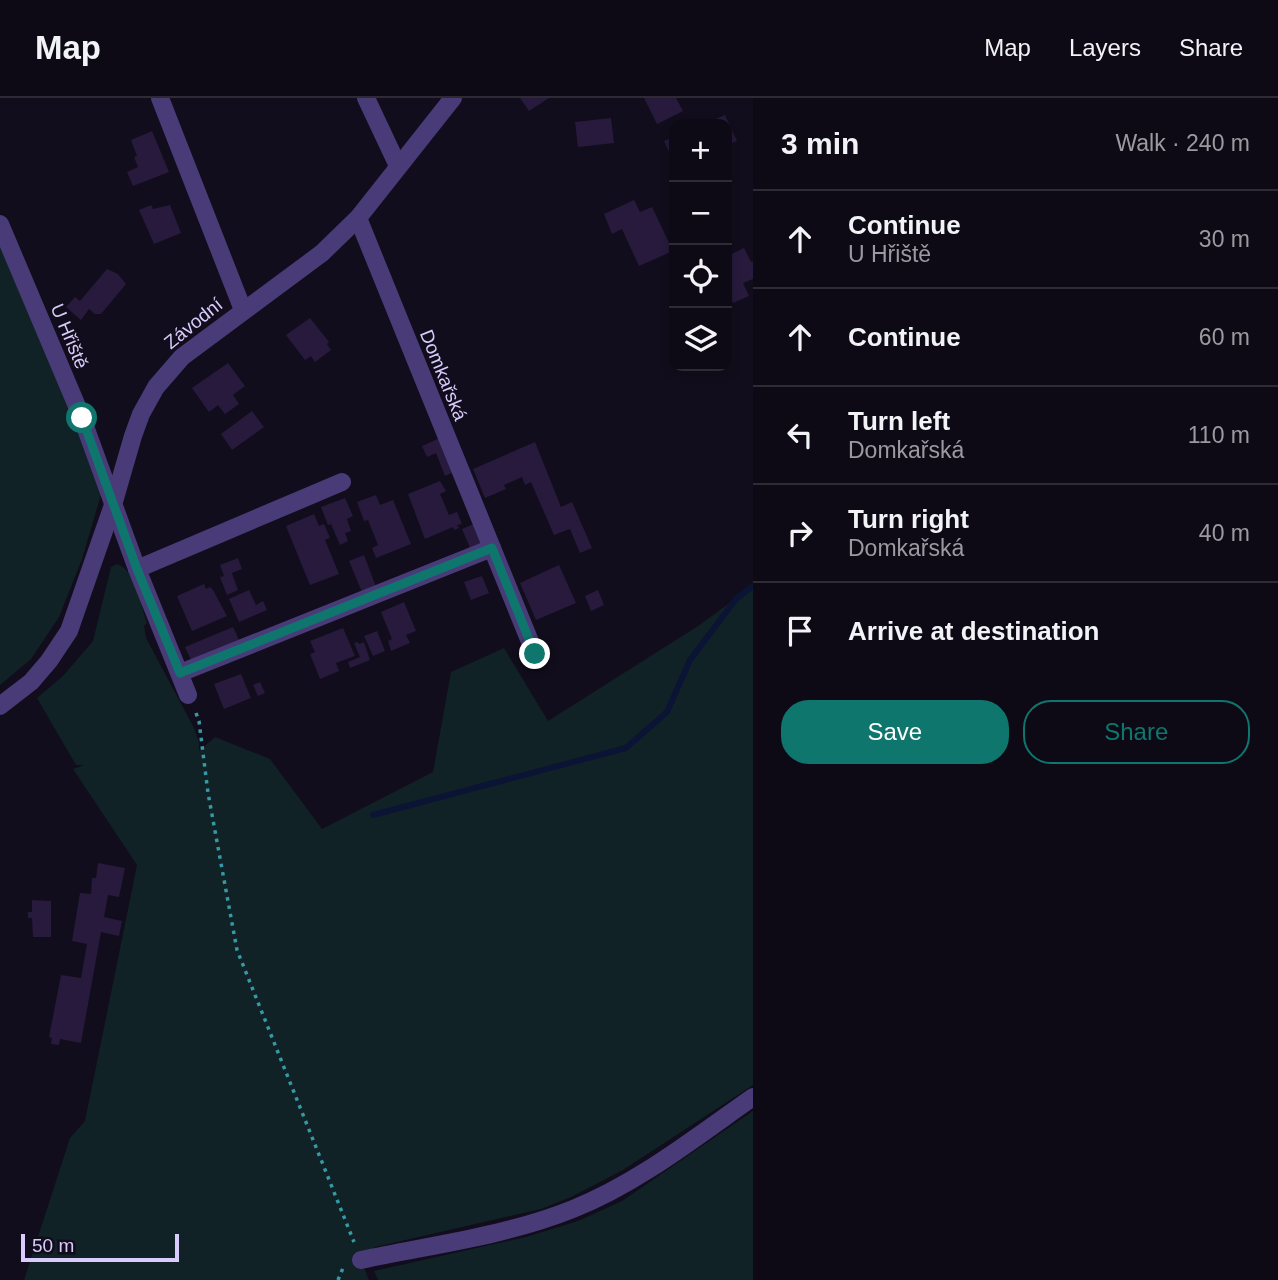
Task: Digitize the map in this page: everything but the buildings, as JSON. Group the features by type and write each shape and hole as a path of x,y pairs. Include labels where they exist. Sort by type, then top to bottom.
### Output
{"street":[{"path":"160,98 243,310"},
{"path":"366,98 398,166"},
{"name":"Závodní","path":"0,706 40,671 69,631 141,414 156,387 182,357 322,253 358,218 453,98"},
{"name":"Domkařská","path":"358,218 535,654"},
{"name":"U Hřiště","path":"0,224 82,418 137,569 188,695"},
{"path":"137,569 342,482"},
{"path":"180,673 492,548"},
{"path":"361,1260 499,1231 572,1209 638,1175 753,1097"}],"path":[{"path":"188,695 199,720 208,793 237,950 361,1260"}],"shaded area":[{"path":"0,239 103,488 82,559 59,617 31,659 0,685"},
{"path":"117,564 133,581 147,623 144,626 146,638 194,728 199,751 215,737 270,759 322,829 433,772 451,672 504,648 548,721 698,626 753,586 753,1085 623,1170 571,1197 541,1209 375,1247 361,1260 369,1280 24,1280 70,1138 85,1121 137,865 73,769 84,765 76,765 37,698 63,676 93,641 111,567"},
{"path":"753,1111 753,1280 378,1280 374,1271 526,1237 578,1221 622,1201"}],"waterway":[{"path":"373,815 626,748 667,712 690,660 736,599 753,586"}],"route":[{"path":"82,418 137,569 180,673 492,548 535,654"}]}
